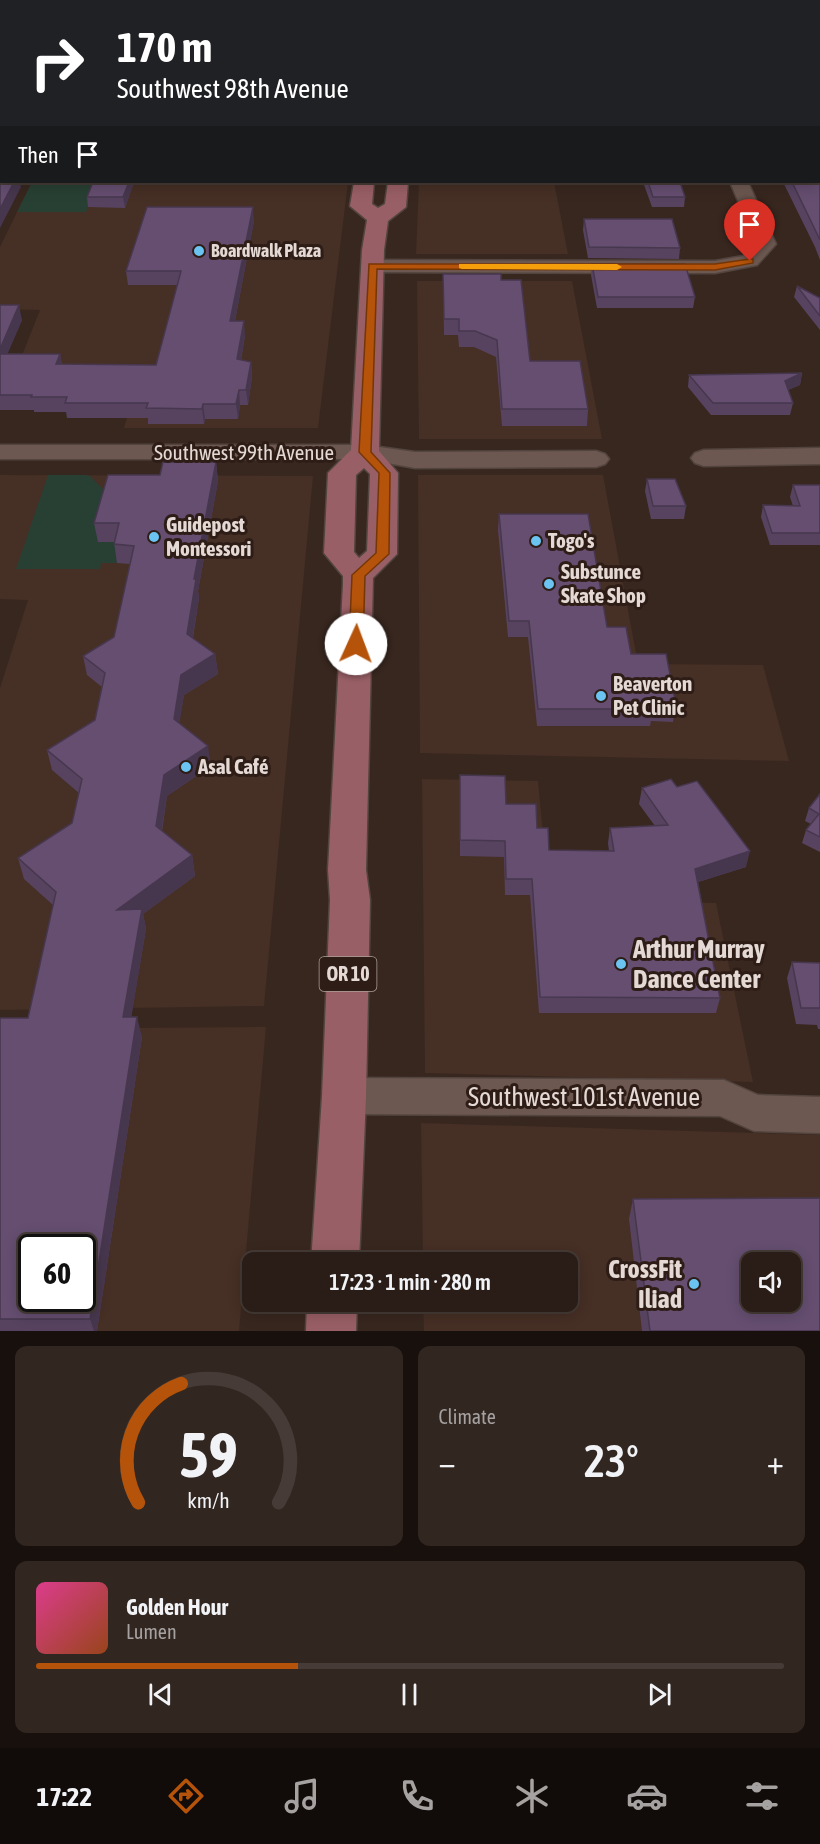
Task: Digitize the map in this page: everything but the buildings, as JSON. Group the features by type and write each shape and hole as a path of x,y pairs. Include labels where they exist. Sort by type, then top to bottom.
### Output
{"main road":[{"path":"364,183 361,206 378,218"},
{"path":"378,218 395,207 398,183"},
{"path":"365,452 342,473 339,553 358,575 382,554 384,473 365,452 373,266 378,218"},
{"name":"OR 10","path":"336,1252 344,1096 350,900 347,870 358,575"},
{"path":"331,1331 332,1312"}],"street":[{"path":"373,266 715,267 750,261 766,244 739,183"},
{"name":"Southwest 99th Avenue","path":"0,452 365,452 415,460 596,459"},
{"path":"704,458 820,456"},
{"name":"Southwest 101st Avenue","path":"344,1096 724,1098 754,1113 820,1115"}],"shaded area":[{"path":"98,183 348,183 318,428 124,428 141,368 17,368 40,310 0,309 0,247 17,212 85,212"},
{"path":"419,183 554,183 568,254 416,254"},
{"path":"417,281 572,281 602,439 419,439"},
{"path":"0,475 313,476 264,1006 0,1010 0,688 28,600 0,599"},
{"path":"418,475 603,475 638,664 763,665 789,761 420,753"},
{"path":"422,779 538,781 549,899 716,903 753,1082 425,1073"},
{"path":"266,1027 246,1252 242,1252 239,1331 0,1331 0,1029"},
{"path":"421,1123 820,1135 820,1331 424,1331 423,1312 578,1312 578,1252 423,1252"}],"green space":[{"path":"32,183 98,183 86,212 17,212"},
{"path":"48,475 90,476 104,490 112,490 98,542 122,542 117,563 101,563 100,569 16,569"}],"slow traffic":[{"path":"462,266 617,267"}],"place":[{"name":"Boardwalk Plaza","path":"199,251"},
{"name":"Guidepost Montessori","path":"154,537"},
{"name":"Togo's","path":"536,541"},
{"name":"Substunce Skate Shop","path":"549,584"},
{"name":"Beaverton Pet Clinic","path":"601,696"},
{"name":"Asal Café","path":"186,767"},
{"name":"Arthur Murray Dance Center","path":"621,964"},
{"name":"CrossFit Iliad","path":"694,1284"}],"route":[{"path":"356,644 358,575 382,554 385,507 384,473 365,452 373,266 715,267 750,261"}]}
